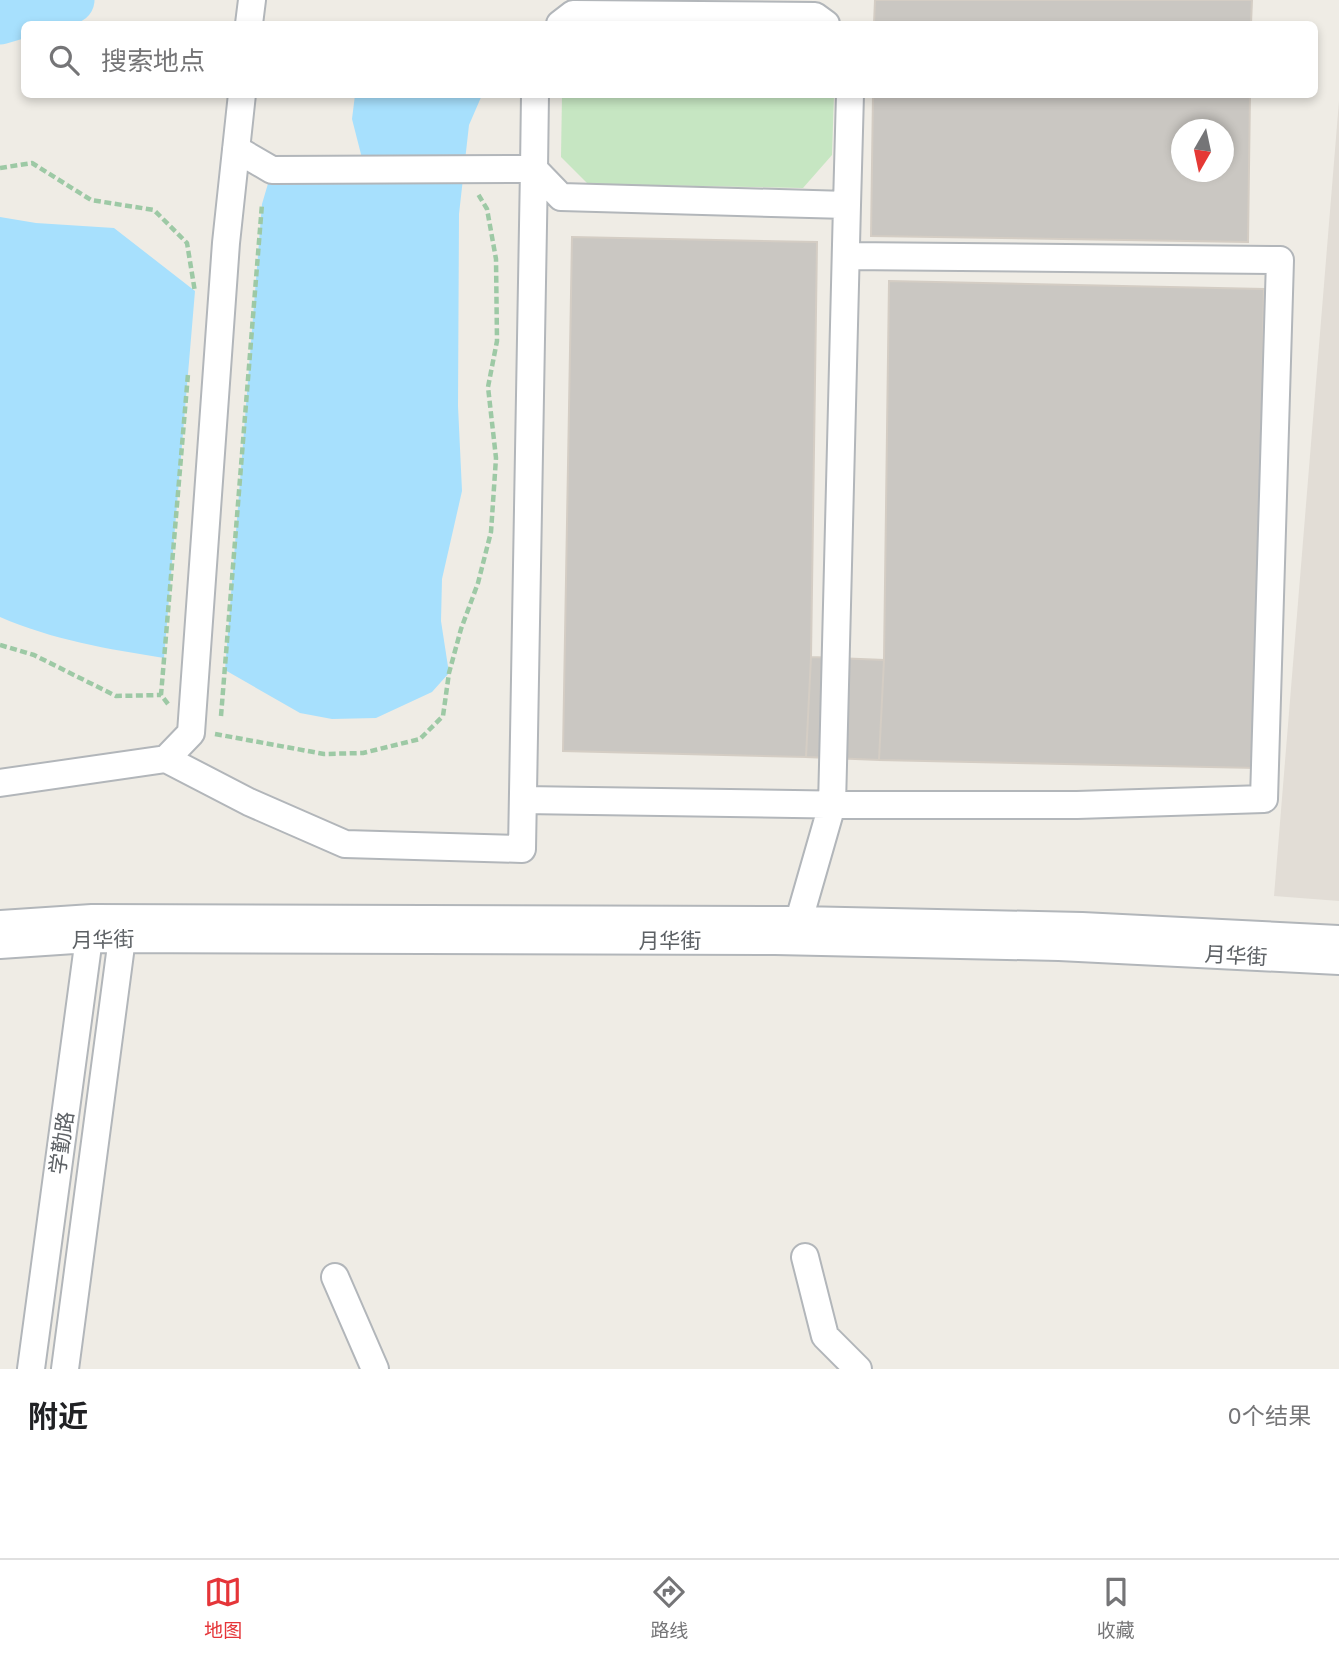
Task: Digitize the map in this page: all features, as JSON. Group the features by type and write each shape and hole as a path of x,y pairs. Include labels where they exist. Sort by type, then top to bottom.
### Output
{"street":[{"path":"249,21 252,0"},
{"path":"564,21 573,14 587,14 815,16 822,21"},
{"path":"166,759 191,733 231,195 242,98"},
{"path":"0,783 166,759 249,802 345,844 522,849 535,98"},
{"path":"799,920 832,805 850,98"},
{"path":"236,149 272,170 534,169 561,197 847,205"},
{"path":"231,195 272,170"},
{"path":"523,800 832,805 1077,805 1264,799 1280,260 846,256"},
{"name":"月华街","path":"123,929 799,920 1082,926 1339,939"},
{"name":"月华街","path":"0,924 123,929 1059,947 1339,961"},
{"name":"月华街","path":"0,945 91,928"},
{"name":"学勤路","path":"31,1369 91,928"},
{"name":"学勤路","path":"65,1369 123,929"},
{"path":"805,1257 825,1336 858,1369"},
{"path":"335,1277 375,1369"}],"path":[{"path":"0,168 32,163 90,200 154,210 187,243 195,291 194,304"},
{"path":"191,733 219,734 324,754 363,753 420,739 443,716 449,673 478,583 491,532 496,458 488,387 497,341 496,259 487,209 464,170"},
{"path":"220,721 262,204"},
{"path":"0,645 34,655 116,696 161,695 188,372"}],"shaded area":[{"path":"1339,101 1339,901 1274,896"}],"green space":[{"path":"562,98 834,98 832,155 803,188 588,184 561,157"}],"water":[{"path":"355,98 481,98 469,125 459,214 458,406 462,491 442,579 441,621 449,673 432,692 376,718 332,719 300,713 225,670 262,204 272,170 365,170 352,119"},
{"path":"0,217 36,223 114,228 195,291 164,658 60,638 0,617"}],"building":[{"path":"875,0 1252,0 1251,21 874,21"},
{"path":"873,98 1250,98 1248,242 871,236"},
{"path":"572,237 817,242 811,657 806,757 563,751"},
{"path":"889,281 1264,289 1256,768 879,760 884,660"},
{"path":"811,657 884,660 879,760 806,757"}],"waterway":[{"path":"0,21 71,0"}]}
